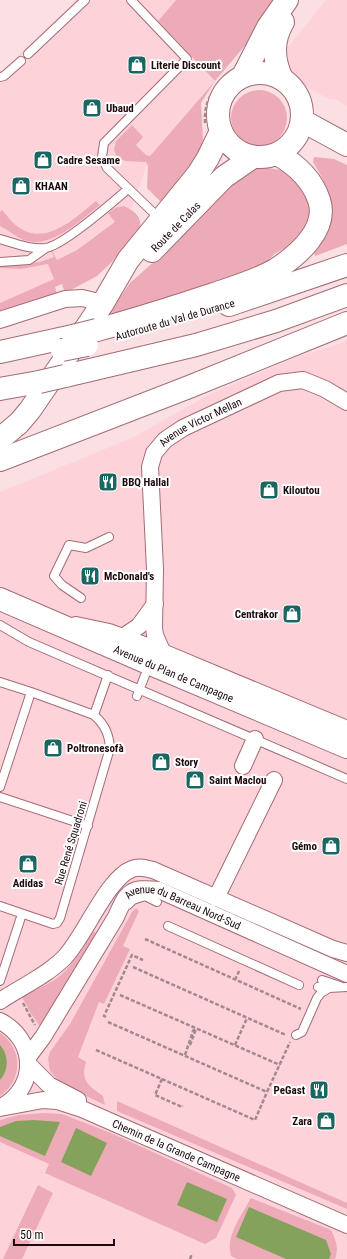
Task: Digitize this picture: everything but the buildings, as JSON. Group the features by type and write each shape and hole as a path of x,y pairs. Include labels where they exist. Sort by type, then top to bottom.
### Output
{"main road":[{"path":"243,76 268,27 287,0"},
{"path":"282,78 277,68 274,48 279,29 295,0"},
{"path":"262,73 282,78 290,84 301,101 303,121 299,133 293,143 277,154 265,158 245,155 230,145 221,131 218,112 221,99 232,83 243,76 262,73"},
{"path":"303,121 347,145"},
{"name":"Route de Calas","path":"1,455 19,422 30,410 103,303 128,260 198,174 208,158 221,131"},
{"path":"0,352 80,340 245,284 275,270 298,252 313,235 317,228 321,213 320,204 313,186 295,165 277,154"},
{"name":"Route de Calas","path":"103,303 224,177 253,157"},
{"name":"Autoroute du Val de Durance","path":"0,362 80,340 174,322 347,264"},
{"path":"0,389 39,382 196,345 276,321 347,295"},
{"path":"1,455 189,388 347,323"},
{"name":"Avenue du Plan de Campagne","path":"0,599 51,621 148,671 347,763"},
{"name":"Avenue du Plan de Campagne","path":"0,615 347,747"}],"street":[{"path":"0,320 65,299 82,298 103,303"},
{"name":"Avenue Victor Mellan","path":"148,671 155,635 155,569 150,467 154,453 164,440 183,428 279,382 302,380 325,389 347,402"},
{"path":"123,636 139,626 155,604"},
{"path":"51,621 98,629 123,636 148,671 347,729"},
{"path":"243,766 255,739"},
{"path":"216,898 274,780"},
{"name":"Avenue du Barreau Nord-Sud","path":"0,1001 52,969 65,958 115,883 124,874 132,869 142,867 153,870 333,949 347,953"},
{"name":"Avenue du Barreau Nord-Sud","path":"28,1060 116,917 122,902 128,894 141,888 159,890 346,982"},
{"path":"0,1021 18,1034 24,1045 28,1060 27,1078 21,1091 11,1101 0,1108"},
{"name":"Chemin de la Grande Campagne","path":"28,1060 49,1085 84,1103 347,1218"},
{"name":"Chemin de la Grande Campagne","path":"0,1108 43,1100 56,1101 82,1109 347,1225"}],"lane":[{"path":"28,54 85,0"},
{"path":"131,0 187,59 104,143 102,157 107,168 161,219"},
{"path":"0,77 4,76 21,61"},
{"path":"0,262 29,260 46,248 64,239 105,209 128,189"},
{"path":"0,239 32,247 46,248"},
{"path":"81,598 54,576 69,545 86,548 109,537"},
{"path":"0,625 28,642 108,675 148,671 255,739 347,779"},
{"path":"94,715 108,675"},
{"name":"Rue René Squadroni","path":"0,682 94,715 101,721 107,730 110,739 110,748 88,826 60,918 57,923 53,924 0,906"},
{"path":"0,787 31,692"},
{"path":"0,797 88,826"},
{"path":"116,917 133,900 145,896 157,902"},
{"path":"0,981 22,914"},
{"path":"168,926 299,985"},
{"path":"329,988 320,983 346,982"},
{"path":"294,1037 302,1032 317,998 321,993 329,988 346,982"}],"path":[{"path":"145,939 305,1010"},
{"path":"106,1017 104,1016 132,955 143,960"},
{"path":"235,980 242,965"},
{"path":"133,967 287,1036"},
{"path":"17,990 28,1014 43,1037"},
{"path":"120,995 280,1065"},
{"path":"235,1045 247,1018"},
{"path":"108,1022 267,1092"},
{"path":"190,1045 197,1028"},
{"path":"185,1055 192,1031 197,1028"},
{"path":"96,1050 255,1120 294,1037"},
{"path":"162,1079 155,1094 182,1107 183,1106"},
{"path":"190,1259 192,1254"}],"shaded area":[{"path":"76,0 176,0 158,21 215,81 150,156 123,233 54,279 0,303 0,73"},
{"path":"176,0 278,0 269,17 215,81 158,21"},
{"path":"326,0 347,0 347,106 335,99 329,99 299,83 289,71 286,46 289,46"},
{"path":"215,81 201,103 203,140 200,151 186,173 161,202 147,188 148,166 146,162 125,161 117,157 114,150 116,141 132,125 143,137 136,145 146,155 150,156"},
{"path":"259,90 270,92 279,98 285,107 287,118 285,129 279,138 270,144 259,146 248,144 239,138 233,129 231,118 233,107 239,98 248,92"},
{"path":"314,157 334,159 347,165 347,244 315,256 314,253 326,230 330,213 330,204 326,187 313,162"},
{"path":"263,167 280,170 291,174 305,186 311,214 310,228 292,245 274,254 266,264 230,281 107,316 130,283 166,251 217,196 250,170"},
{"path":"96,201 100,205 85,218 66,231 46,240 37,242 27,241 0,226 0,212 2,210 15,224 28,232 38,234 49,232 69,222"},
{"path":"124,206 136,214 140,220 140,228 111,263 97,276 65,293 62,284 55,287 58,297 0,314 0,303 54,279 48,264 21,269 0,268 0,266 3,264 40,262 54,257 51,251 57,260 77,250 115,222 108,213 115,208"},
{"path":"347,340 347,1259 0,1259 0,492 132,438 212,393 300,356"},
{"path":"136,908 139,911 123,946 130,949 104,1004 99,1002 78,1057 86,1062 84,1069 85,1078 90,1086 103,1096 105,1105 65,1086 50,1071 48,1058 50,1052 70,1024 132,912"},
{"path":"93,931 98,934 42,1029 22,997 52,982 62,974 77,957"},
{"path":"0,1033 8,1039 13,1047 17,1064 13,1082 0,1096"},
{"path":"0,1045 5,1053 7,1062 5,1072 0,1080"},
{"path":"117,1101 347,1203 347,1209 117,1111"},
{"path":"44,1113 62,1114 111,1133 232,1188 236,1195 216,1238 205,1244 45,1173 49,1164 0,1142 0,1120 19,1115"},
{"path":"34,1120 60,1122 45,1156 0,1136 0,1127 16,1121"},
{"path":"76,1128 107,1143 91,1176 61,1162"},
{"path":"187,1182 227,1199 217,1222 177,1205"},
{"path":"38,1185 53,1193 22,1259 3,1259"},
{"path":"251,1198 331,1230 337,1251 335,1259 237,1259 231,1256 230,1241 232,1233"},
{"path":"249,1207 326,1240 331,1254 329,1259 286,1259 236,1237"}],"place":[{"name":"Literie Discount","path":"137,65"},
{"name":"Ubaud","path":"92,108"},
{"name":"Cadre Sesame","path":"43,160"},
{"name":"KHAAN","path":"21,186"},
{"name":"BBQ Hallal","path":"108,482"},
{"name":"Kiloutou","path":"269,490"},
{"name":"McDonald's","path":"90,576"},
{"name":"Centrakor","path":"292,614"},
{"name":"Poltronesofà","path":"53,748"},
{"name":"Story","path":"161,762"},
{"name":"Saint Maclou","path":"195,780"},
{"name":"Gémo","path":"331,846"},
{"name":"Adidas","path":"28,864"},
{"name":"PeGast","path":"319,1090"},
{"name":"Zara","path":"326,1121"}]}
